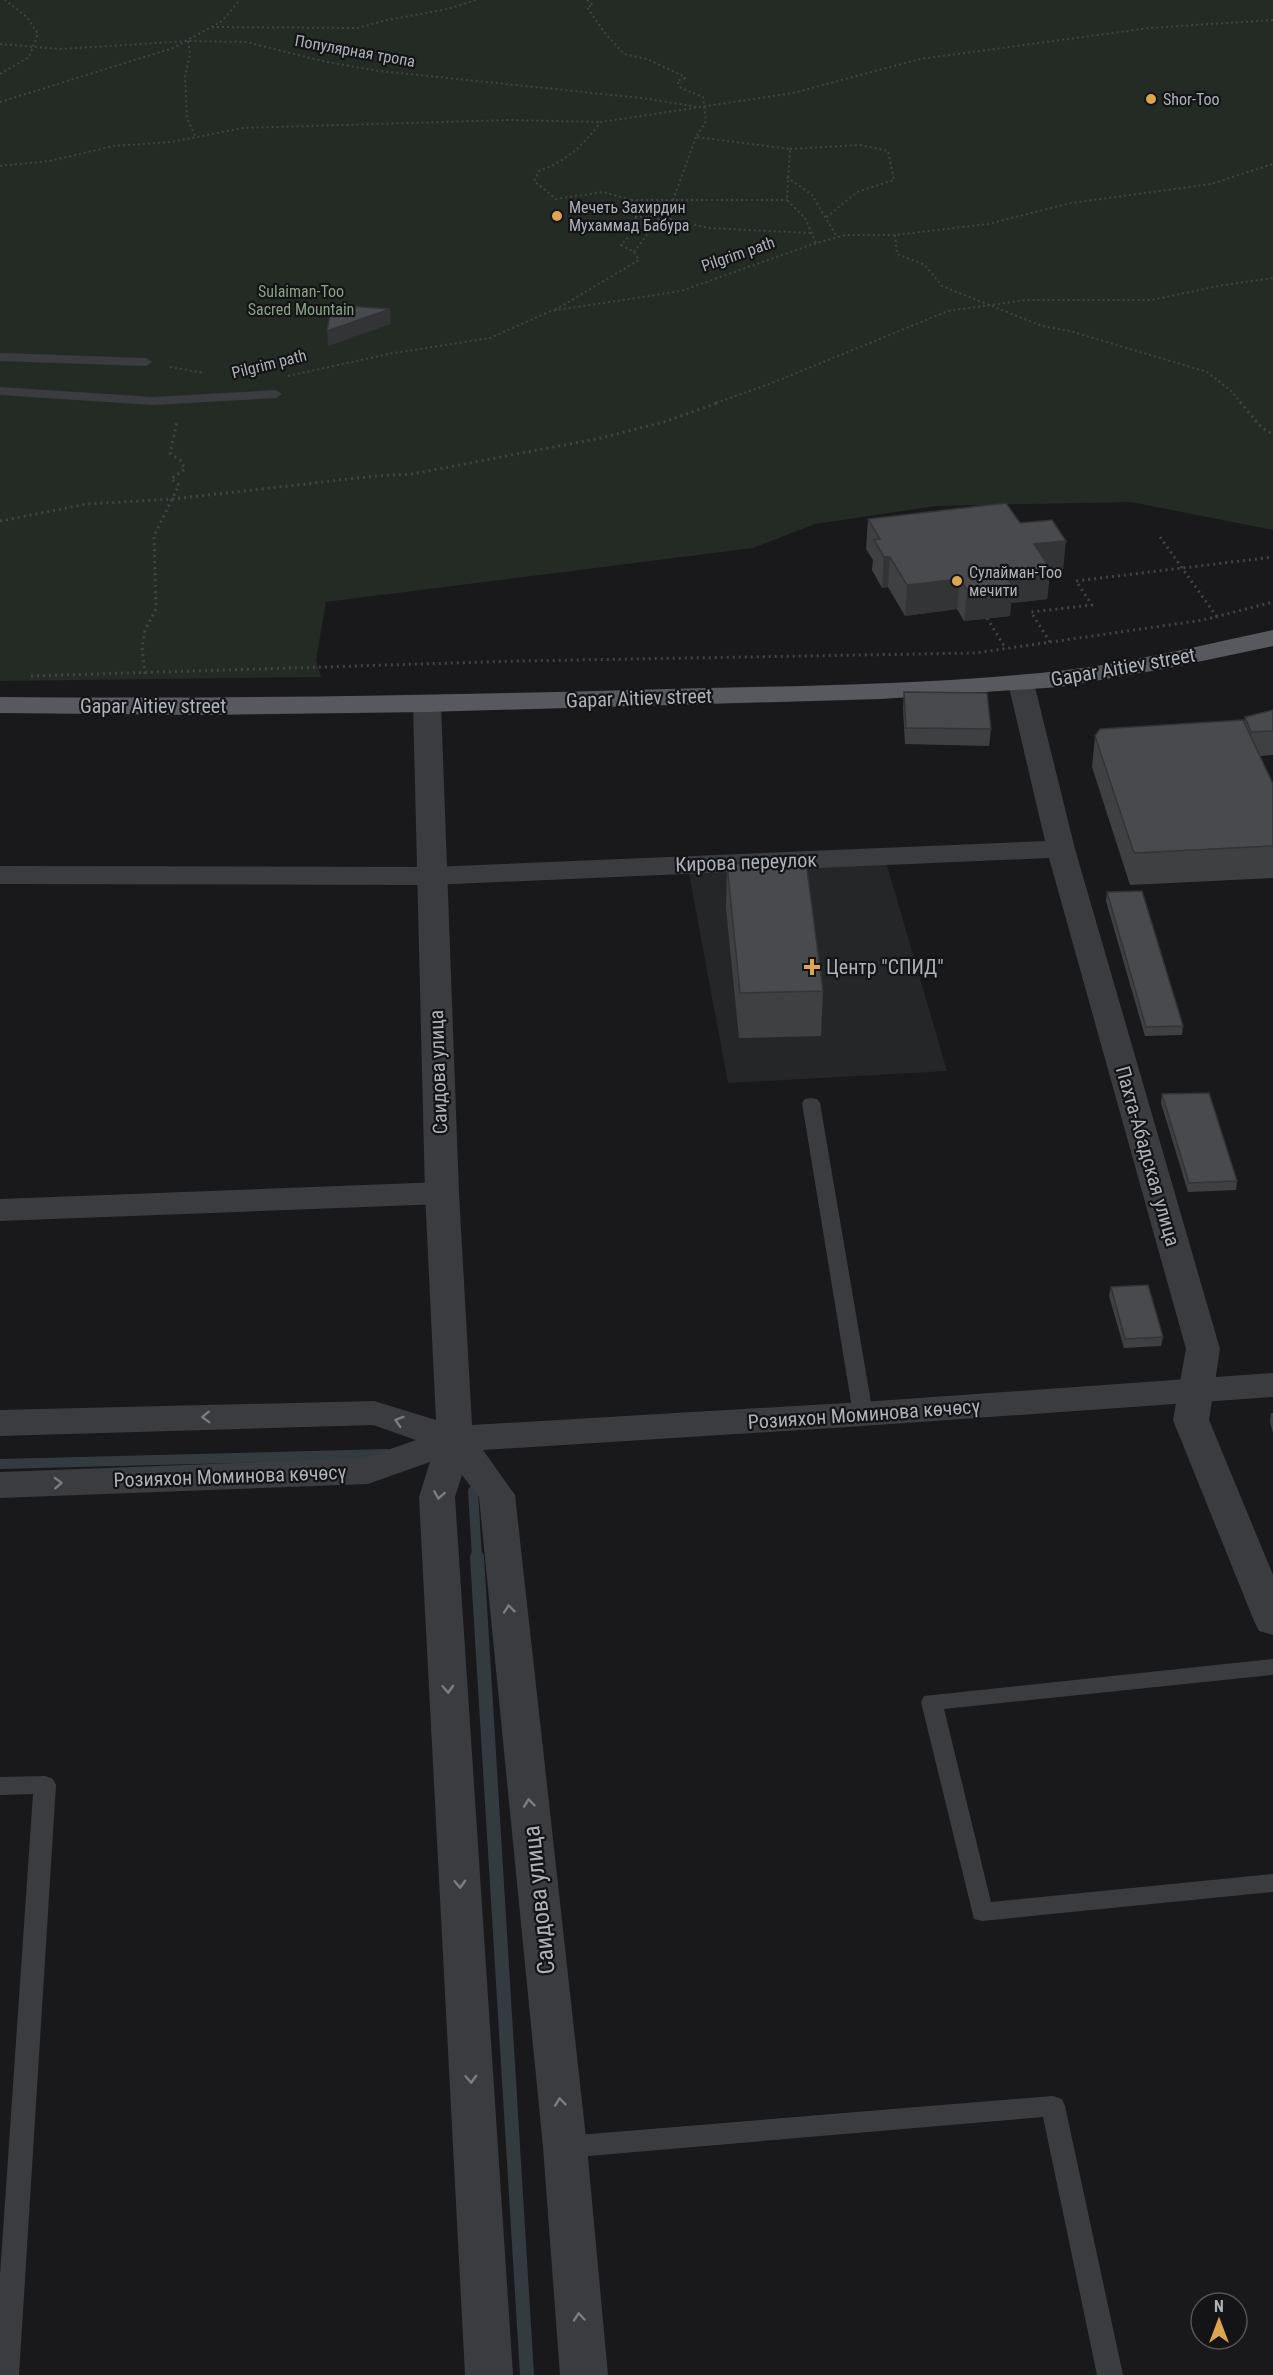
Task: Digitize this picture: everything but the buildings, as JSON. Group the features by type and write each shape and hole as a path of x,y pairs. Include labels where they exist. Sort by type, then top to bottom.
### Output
{"main road":[{"name":"Gapar Aitiev street","path":"0,705 202,707 427,704 881,691 1060,679 1169,660 1273,638"}],"street":[{"name":"Пахта-Абадская улица","path":"1021,683 1061,849 1203,1349 1191,1420 1273,1621"},
{"name":"Саидова улица","path":"427,704 442,1193 455,1439 437,1497 489,2375"},
{"name":"Кирова переулок","path":"0,875 431,876 1061,849"},
{"path":"0,1210 442,1193"},
{"name":"Розияхон Моминова көчөсү","path":"0,1485 368,1471 455,1439 863,1414 1273,1385"},
{"name":"Розияхон Моминова көчөсү","path":"0,1423 374,1413 455,1439"},
{"name":"Саидова улица","path":"455,1439 497,1495 565,2146 584,2375"}],"lane":[{"path":"0,357 146,362"},
{"name":"Pilgrim path","path":"0,391 153,401 188,401 276,394"},
{"path":"811,1103 863,1414"},
{"path":"1273,1667 932,1702 982,1912 1273,1883"},
{"path":"0,1786 45,1785 6,2375"},
{"path":"565,2146 1053,2106 1110,2375"}],"path":[{"path":"0,74 29,57 38,34 27,17 5,0"},
{"path":"0,102 173,48 222,21 240,0"},
{"path":"212,27 358,28 378,20 460,8 476,0"},
{"path":"587,0 593,5 587,7 592,19 603,28 606,37 618,49 626,55 646,59 671,72 682,74 685,78 677,81 681,88 703,97 706,121 696,137 674,200 634,252"},
{"path":"0,166 50,161 113,146 196,138 243,128 508,120 601,122 793,93 920,59 1150,28 1273,20"},
{"path":"188,41 192,54 185,75 186,124 196,138"},
{"name":"Популярная тропа","path":"0,44 60,49 188,41 246,42 327,62 379,71 642,98 704,108"},
{"path":"601,122 580,148 563,163 539,171 534,181 556,199 597,190 615,191 631,200 787,200 805,218 816,243"},
{"path":"696,137 790,149 860,145 888,151 894,180 857,192 824,219"},
{"path":"787,200 790,149"},
{"name":"Pilgrim path","path":"285,377 388,354 490,338 551,311 681,291 816,243 846,235 895,235 988,224 1071,203 1211,184 1273,164"},
{"path":"787,177 812,195 824,219 837,237"},
{"path":"551,311 639,261 634,252 621,245 638,227 631,200"},
{"path":"635,217 662,217 709,228 811,233"},
{"path":"895,235 897,254 925,265 942,286 1042,326 1070,331 1207,372 1231,391 1262,428 1273,434"},
{"path":"0,521 87,504 173,499 375,476 412,474 602,438 706,408 864,347 948,311 1026,300 1151,300 1224,285 1273,278"},
{"path":"146,362 207,374"},
{"path":"144,674 142,647 145,630 156,609 154,536 179,485 171,479 185,470 181,461 170,453 179,414 188,401"},
{"path":"1160,537 1217,616"},
{"path":"1050,642 1031,612 1092,605 1076,581 1273,557"},
{"path":"26,676 518,661 975,654 1217,616 1273,602"},
{"path":"987,618 1005,649"}],"shaded area":[{"name":"Центр \"СПИД\"","path":"886,862 947,1071 728,1083 687,863"}],"green space":[{"name":"Sulaiman-Too Sacred Mountain","path":"0,0 1273,0 1273,530 1131,502 936,506 815,524 753,548 326,602 316,660 321,677 0,681"}],"waterway":[{"path":"0,1464 387,1454"},
{"path":"473,1491 477,1558"},
{"path":"477,1557 527,2375"}],"place":[{"name":"Shor-Too","path":"1151,99"},
{"name":"Мечеть Захирдин Мухаммад Бабура","path":"557,216"},
{"name":"Сулайман-Тоо мечити","path":"957,581"},
{"name":"Центр \"СПИД\"","path":"812,967"}]}
